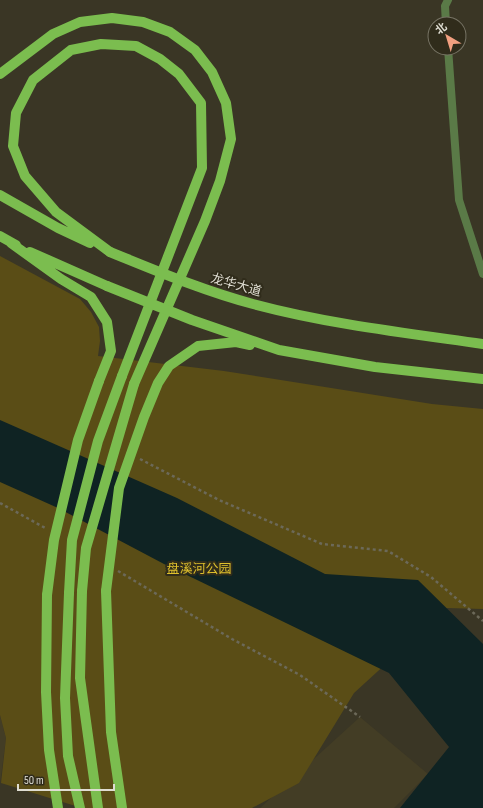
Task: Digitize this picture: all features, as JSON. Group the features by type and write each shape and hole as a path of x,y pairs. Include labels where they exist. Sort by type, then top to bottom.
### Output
{"main road":[{"path":"0,74 53,34 80,22 112,18 143,22 170,32 195,50 212,72 226,104 231,139 220,181 134,384 86,548 82,592 80,678 98,808"},
{"path":"80,808 68,756 65,698 72,540 98,441 202,168 200,104 179,74 160,59 136,46 101,44 71,50 33,80 16,113 13,146 25,176 56,212 110,252"},
{"name":"龙华大道","path":"0,194 58,228 110,252 196,286 253,304 354,326 483,344"},
{"path":"0,236 61,279 91,297 107,322 111,351 78,440 54,540 47,595 46,692 49,743 58,808"},
{"path":"11,243 108,286 192,320 279,350"},
{"path":"122,808 111,732 106,591 119,488 144,417 158,383 169,366 198,346 236,342 375,367 483,380"}],"street":[{"path":"446,16 445,6 448,0"},
{"path":"449,56 459,200 483,274"}],"path":[{"path":"137,457 219,500 322,544 388,551 431,577 483,621"},
{"path":"0,503 53,532"},
{"path":"117,570 232,639 300,676 360,717"}],"shaded area":[{"path":"0,715 6,738 0,784"},
{"path":"360,717 428,774 394,808 260,808"}],"green space":[{"name":"盘溪河公园","path":"0,256 80,299 91,312 99,327 100,341 98,356 224,371 432,404 483,409 483,609 447,608 354,693 299,783 252,808 82,808 1,783 6,738 0,715"}],"water":[{"path":"0,420 177,498 325,574 418,580 483,644 483,808 400,808 449,747 389,673 164,564 58,508 0,482"}]}
